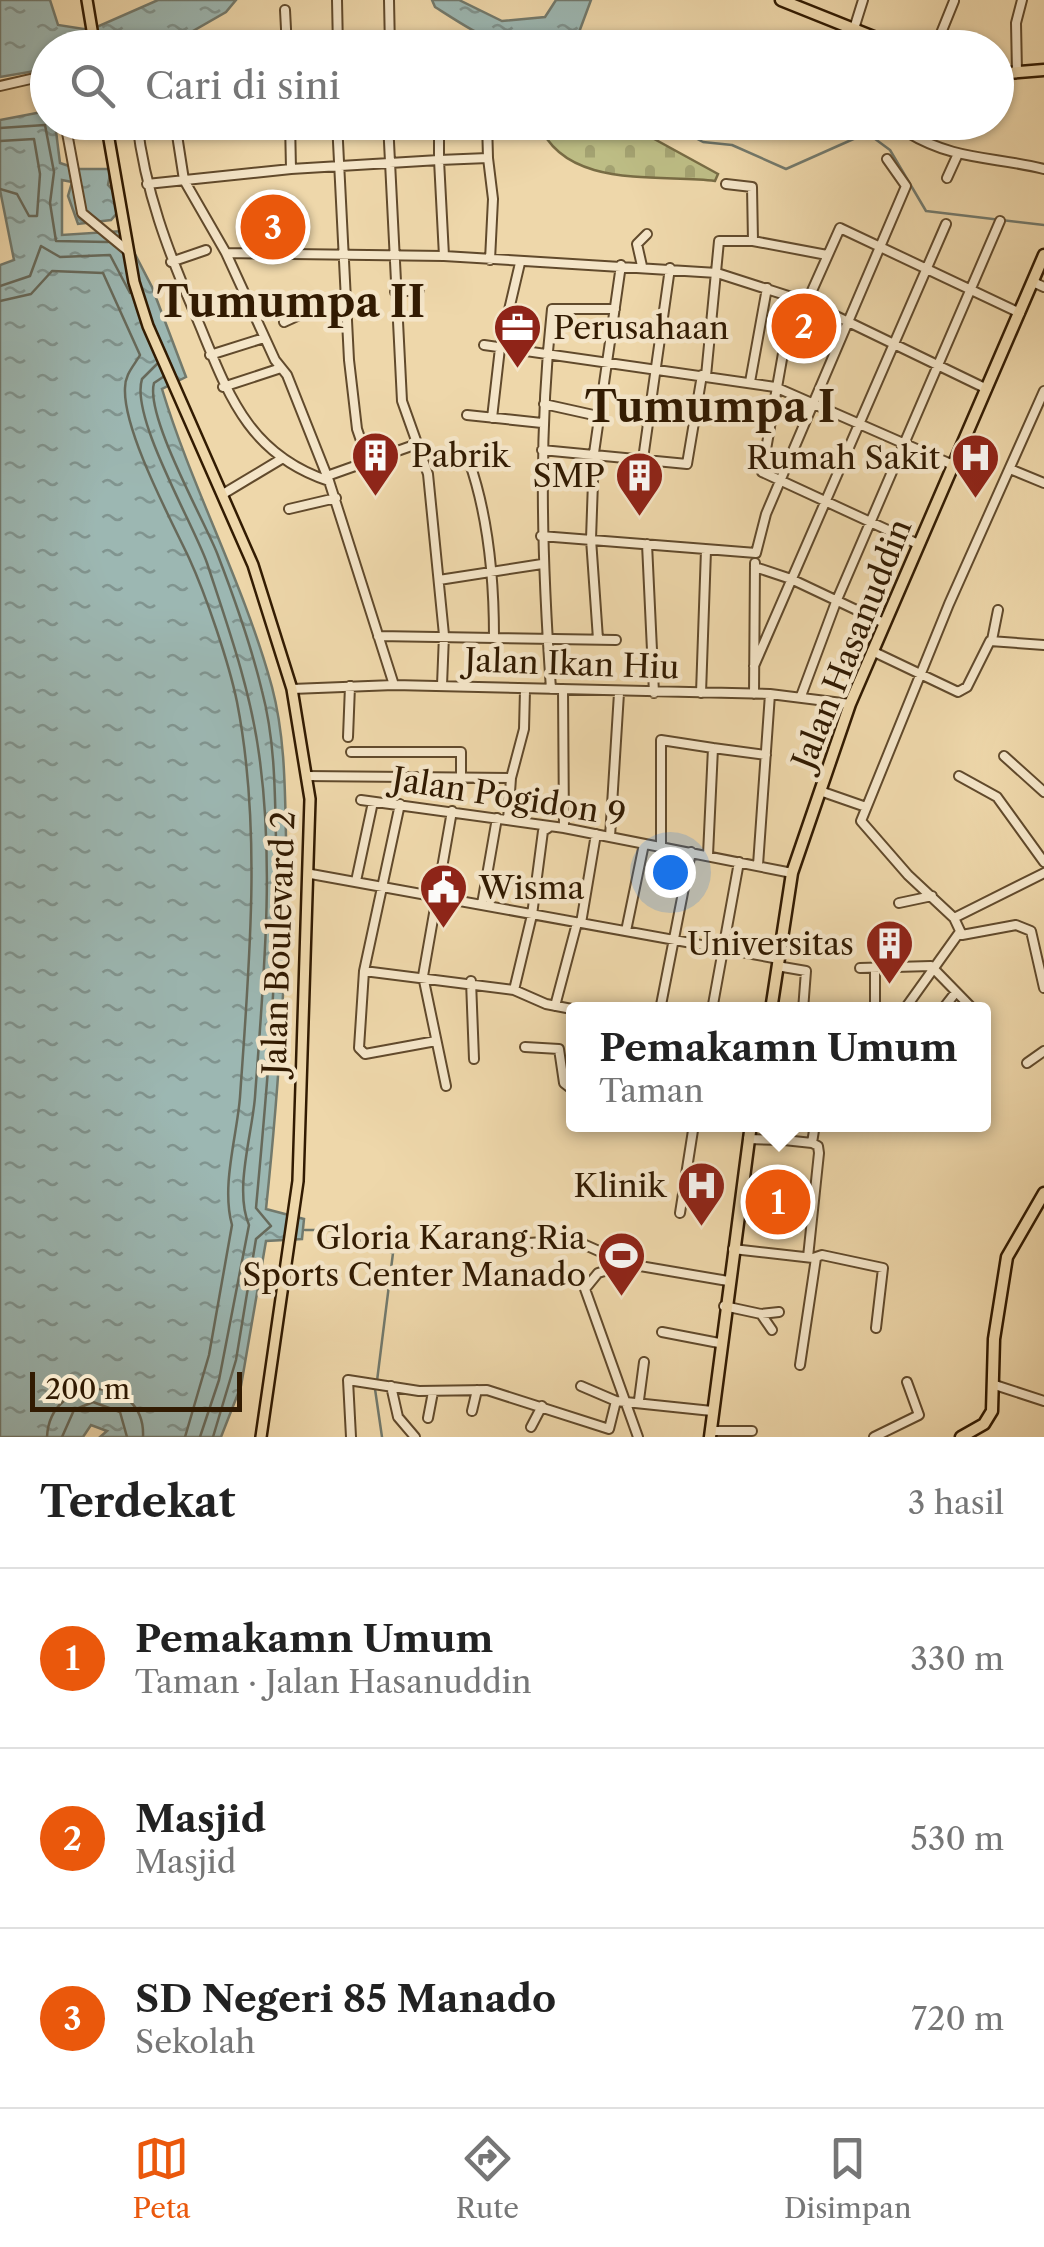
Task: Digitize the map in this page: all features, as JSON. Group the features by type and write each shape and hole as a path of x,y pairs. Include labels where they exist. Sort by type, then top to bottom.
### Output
{"highway":[{"path":"777,1 848,30"},
{"path":"1014,72 1044,70"},
{"name":"Jalan Hasanuddin","path":"771,1002 792,873 850,704 1020,313 1039,284 1044,255"},
{"path":"710,1434 749,1132"},
{"path":"961,1437 990,1418 995,1385 994,1339 1008,1257 1044,1193"}],"main road":[{"path":"87,0 91,30"},
{"name":"Jalan Boulevard 2","path":"108,140 128,250 148,326 252,565 292,689 306,776 311,874 296,1137 298,1181 260,1437"}],"street":[{"path":"337,0 338,30"},
{"path":"388,0 389,30"},
{"path":"854,30 863,0"},
{"path":"1017,72 1016,22 1022,0"},
{"path":"942,30 954,1"},
{"path":"285,10 286,30"},
{"path":"0,86 30,79"},
{"path":"69,140 82,213 128,250"},
{"path":"139,140 147,184 170,262 224,388 265,444 284,458 328,479 417,444"},
{"path":"178,140 184,180 226,253 264,338 295,392 336,498 394,685"},
{"path":"290,140 291,169"},
{"path":"337,140 357,429 368,461"},
{"path":"388,140 402,401 428,474 444,635 442,686"},
{"path":"439,140 444,256"},
{"path":"487,140 493,193 490,260"},
{"path":"919,140 958,156 1044,169"},
{"path":"947,178 958,156"},
{"path":"147,184 291,169 488,158"},
{"path":"754,694 756,554 781,482 907,186 887,159"},
{"path":"726,184 752,187 753,241"},
{"path":"801,696 836,602 1000,222"},
{"path":"754,666 946,224"},
{"path":"807,302 840,228 881,244 1020,313"},
{"path":"642,266 638,244 648,234"},
{"path":"542,450 689,462 704,375 719,241 753,241 827,255"},
{"path":"170,262 206,250"},
{"path":"226,253 444,256 717,272 807,302 848,326 987,389"},
{"path":"492,418 500,348 520,263"},
{"path":"598,639 590,539 594,453 621,265"},
{"path":"643,459 670,268"},
{"path":"750,382 767,288"},
{"path":"395,292 419,290"},
{"path":"794,298 760,470 918,544"},
{"path":"284,322 310,310 346,307"},
{"path":"551,689 541,536 542,423 552,308 615,309"},
{"path":"210,355 264,338"},
{"path":"484,346 775,388 815,401 953,465"},
{"path":"224,388 281,368"},
{"path":"959,933 954,918 863,826 866,808 920,674 1044,391"},
{"path":"544,404 598,416"},
{"path":"467,416 542,423"},
{"path":"223,494 284,458"},
{"path":"469,461 478,488 491,572 494,637"},
{"path":"1010,469 1044,483"},
{"path":"289,508 336,498"},
{"path":"541,536 756,554"},
{"path":"647,544 654,693"},
{"path":"700,693 706,550"},
{"path":"439,580 542,564"},
{"path":"755,567 791,579 884,623"},
{"path":"872,652 962,691 992,640 998,610"},
{"path":"378,636 616,640"},
{"path":"992,640 1044,645"},
{"name":"Jalan Ikan Hiu","path":"292,689 394,685 563,688 619,693 770,694 850,704"},
{"path":"348,737 350,686"},
{"path":"563,688 564,828"},
{"path":"508,820 511,778 524,730 525,690"},
{"path":"610,837 619,693"},
{"path":"758,865 770,694"},
{"path":"661,847 661,740 766,755"},
{"path":"708,855 713,748"},
{"path":"351,752 461,752 461,779"},
{"path":"1004,756 1044,792"},
{"path":"306,776 511,778"},
{"path":"959,776 997,797 1044,862"},
{"path":"820,791 866,808"},
{"name":"Jalan Pogidon 9","path":"362,800 564,828 792,873"},
{"path":"356,880 374,802"},
{"path":"400,804 364,970 360,1051 376,1054 436,1042"},
{"path":"446,1086 423,976 452,811"},
{"path":"482,904 497,818"},
{"path":"514,990 532,915 543,831 548,827"},
{"path":"555,1006 579,923 596,834"},
{"path":"626,931 644,844"},
{"path":"662,1002 691,852"},
{"path":"713,1002 739,862"},
{"path":"954,918 1044,872"},
{"path":"311,874 722,949 778,963 806,971 804,1002"},
{"path":"899,903 932,896"},
{"path":"959,933 970,937 1004,926 1028,928 1036,938 1044,988"},
{"path":"909,1002 931,966 959,933"},
{"path":"860,968 931,966 966,1002"},
{"path":"874,1002 875,968"},
{"path":"364,970 471,981 514,990 566,1008"},
{"path":"471,981 474,1059"},
{"path":"948,1002 956,992"},
{"path":"526,1046 559,1049 566,1085"},
{"path":"1027,1063 1044,1051"},
{"path":"680,1213 693,1132"},
{"path":"784,1140 785,1132"},
{"path":"812,1144 814,1132"},
{"path":"748,1139 818,1146 812,1258 800,1365"},
{"path":"512,1244 574,1240 628,1264 728,1282"},
{"path":"734,1249 812,1258 822,1255 884,1269 876,1328"},
{"path":"628,1264 598,1272 584,1289 638,1437"},
{"path":"724,1306 762,1314 779,1312"},
{"path":"762,1314 772,1330"},
{"path":"662,1332 719,1343"},
{"path":"639,1400 644,1362"},
{"path":"351,1437 346,1383 370,1380 433,1392 477,1390 542,1406 610,1430 616,1400"},
{"path":"874,1437 920,1414 906,1382"},
{"path":"388,1385 398,1417 414,1437"},
{"path":"995,1385 1044,1400"},
{"path":"581,1386 616,1400 712,1411"},
{"path":"472,1410 477,1390"},
{"path":"428,1418 433,1392"},
{"path":"531,1427 542,1406"},
{"path":"710,1434 752,1431"}],"green space":[{"path":"549,140 656,140 718,174 715,181 616,175 570,160"}],"water":[{"path":"0,0 50,0 58,25 90,30 30,30 30,72 0,77"},
{"path":"158,0 236,0 226,12 195,30 90,30"},
{"path":"432,0 459,0 502,21 545,17 556,0 591,0 580,30 473,30 435,7"},
{"path":"30,114 30,140 57,140 60,163 78,169 111,169 108,185 125,204 111,220 78,224 68,196 72,182 62,180 62,235 123,231 152,287 186,377 162,389 261,649 280,724 286,931 266,1209 304,1219 302,1239 266,1241 241,1386 221,1437 100,1437 107,1431 91,1425 83,1437 0,1437 0,265 14,260 0,190 0,120"}],"waterway":[{"path":"699,140 732,145 786,169 851,140"},
{"path":"876,140 890,150 926,211 1044,225"},
{"path":"305,1230 333,1230 393,1253 377,1381"},
{"path":"375,1389 382,1437"}],"place":[{"name":"SD Negeri 85 Manado","path":"273,227"},
{"name":"Masjid","path":"804,326"},
{"name":"Perusahaan","path":"518,370"},
{"name":"Pabrik","path":"376,498"},
{"name":"Rumah Sakit","path":"975,500"},
{"name":"SMP","path":"640,518"},
{"name":"Wisma","path":"444,930"},
{"name":"Universitas","path":"889,986"},
{"name":"Pemakamn Umum","path":"778,1202"},
{"name":"Klinik","path":"701,1228"},
{"name":"Gloria Karang Ria Sports Center Manado","path":"621,1298"}],"district":[{"name":"Tumumpa II","path":"291,302"},
{"name":"Tumumpa I","path":"710,407"}]}
